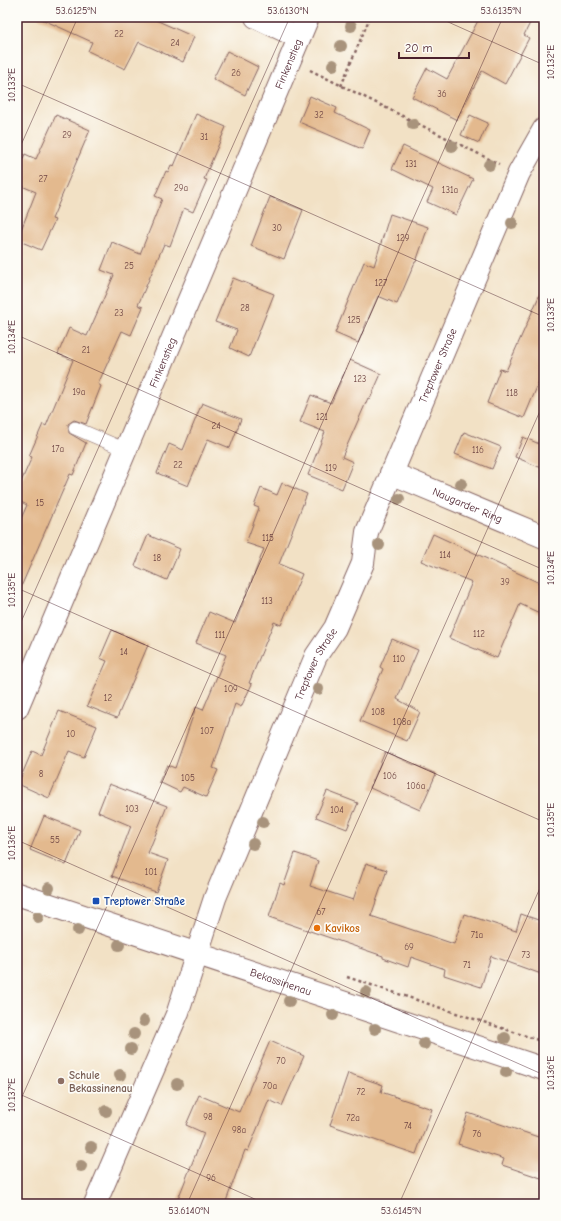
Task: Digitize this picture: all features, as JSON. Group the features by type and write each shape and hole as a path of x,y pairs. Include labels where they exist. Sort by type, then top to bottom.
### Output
{"street":[{"path":"256,17 298,37"},
{"name":"Finkenstieg","path":"17,708 290,60 298,37 308,17"},
{"name":"Treptower Straße","path":"96,1204 178,1012 215,898 316,656 335,628 363,563 367,532 391,472 519,173 544,129"},
{"name":"Naugarder Ring","path":"391,472 544,537"},
{"name":"Bekassinenau","path":"17,894 544,1068"}],"lane":[{"path":"76,428 126,450"}],"path":[{"path":"341,86 370,17"},
{"path":"290,60 519,173"}],"building":[{"path":"37,17 149,17 194,37 183,62 139,42 125,69 88,51 92,42"},
{"path":"480,17 533,17 524,35 529,38 505,84 482,71 457,120 412,97 427,68 447,79"},
{"path":"227,51 258,67 245,95 213,79"},
{"path":"310,96 337,108 335,113 370,130 362,149 299,122"},
{"path":"196,114 226,127 204,179 207,180 193,212 184,208 170,246 164,244 138,305 143,307 131,335 122,331 98,384 101,386 86,424 74,420 68,424 69,433 86,443 73,475 70,474 17,596 17,528 27,505 17,500 17,491 32,457 29,456 43,424 46,426 73,360 58,354 69,328 87,336 114,275 101,270 112,242 140,254 162,199 155,196 166,171 168,172 171,165 174,166"},
{"path":"56,115 90,130 52,219 55,220 41,250 17,240 36,192 17,184 17,174 25,154 36,159"},
{"path":"470,115 488,123 479,143 461,135"},
{"path":"403,146 473,179 456,215 427,202 433,189 392,169"},
{"path":"270,197 303,210 284,259 251,246"},
{"path":"390,214 428,227 416,262 397,304 378,296 358,343 335,333 364,262 374,266"},
{"path":"233,278 274,294 249,357 230,348 237,330 215,322"},
{"path":"544,285 544,370 524,418 487,403 500,369 506,371"},
{"path":"350,360 381,374 370,399 368,398 342,457 353,462 342,489 308,475 325,432 300,422 311,395 331,403"},
{"path":"202,403 241,419 230,448 208,439 188,486 157,473 169,444 183,450"},
{"path":"464,432 501,447 492,469 455,454"},
{"path":"523,437 544,446 544,469 515,457"},
{"path":"282,483 307,494 279,564 302,574 281,625 274,622 249,683 252,684 241,707 235,704 213,768 218,770 206,797 183,787 180,792 159,782 167,765 175,768 196,707 203,710 226,655 196,643 209,612 235,623 264,549 246,543 259,508 254,506 261,488 277,495"},
{"path":"433,534 544,585 544,615 520,604 497,658 449,638 472,582 421,561"},
{"path":"148,535 180,549 167,580 135,566"},
{"path":"112,630 148,645 117,718 87,706 107,661 100,658"},
{"path":"392,639 418,650 397,699 420,712 407,741 360,721 383,669 380,667"},
{"path":"59,711 97,726 84,757 69,751 49,798 18,784 32,751 41,755"},
{"path":"385,752 436,774 420,810 370,788"},
{"path":"109,784 167,806 148,853 168,860 156,892 112,876 131,826 98,812"},
{"path":"327,791 358,803 347,829 316,817"},
{"path":"44,816 80,830 66,865 30,850"},
{"path":"295,853 318,861 310,886 353,900 366,863 387,870 371,916 454,944 464,914 516,931 521,914 544,922 544,975 491,956 481,987 444,975 445,969 411,957 408,967 383,958 383,956 269,917 280,883 284,885"},
{"path":"270,1041 304,1056 282,1106 269,1100 248,1151 245,1150 225,1204 176,1204 204,1133 186,1125 199,1095 239,1112"},
{"path":"348,1073 383,1085 381,1092 432,1109 416,1154 330,1125"},
{"path":"468,1113 544,1139 544,1179 502,1165 504,1159 458,1144"}],"place":[{"name":"Treptower Straße","path":"96,901"},
{"name":"Kavikos","path":"317,928"},
{"name":"Schule Bekassinenau","path":"61,1081"}]}
